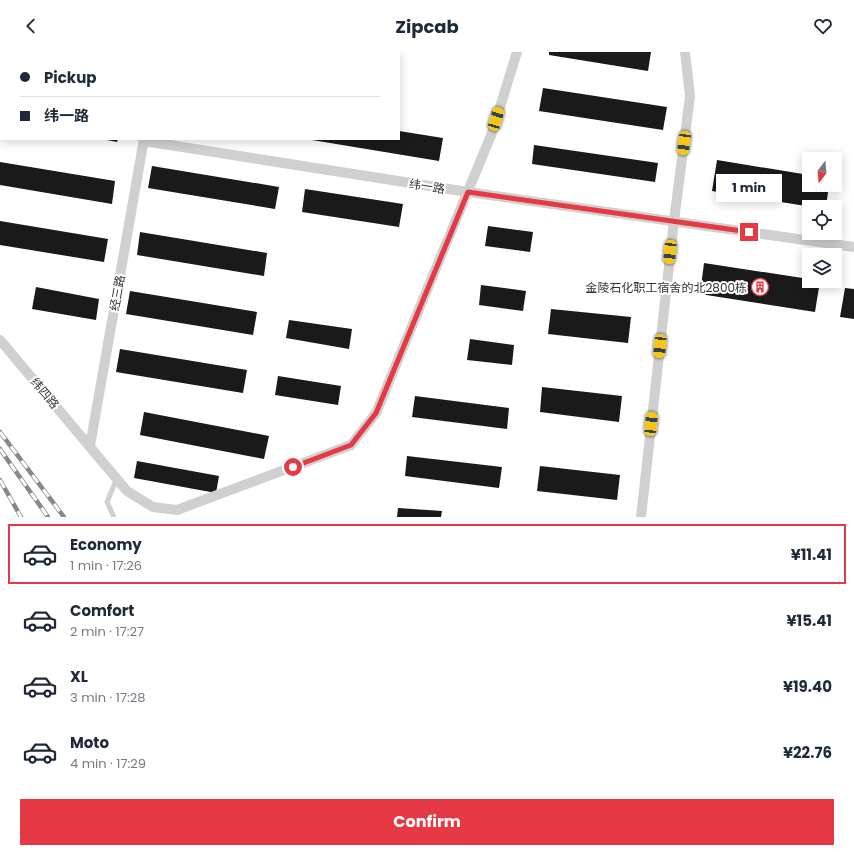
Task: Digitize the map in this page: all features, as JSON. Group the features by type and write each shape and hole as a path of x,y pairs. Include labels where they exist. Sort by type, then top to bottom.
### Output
{"street":[{"name":"纬四路","path":"0,340 127,491 153,507 177,510 351,445 376,413 492,133 517,52"},
{"path":"641,517 674,221 690,96 685,52"},
{"name":"纬一路","path":"144,140 468,192 854,247"},
{"name":"经三路","path":"90,446 144,140"}],"lane":[{"path":"114,517 107,502 116,478"}],"building":[{"path":"549,52 651,52 648,71 549,55"},
{"path":"543,88 667,107 663,130 539,111"},
{"path":"400,131 443,138 439,161 312,140 400,140"},
{"path":"107,140 118,140 117,142"},
{"path":"534,145 658,163 655,182 532,164"},
{"path":"717,160 802,174 802,192 828,192 827,200 802,200 802,205 712,191"},
{"path":"0,162 115,181 112,204 0,185"},
{"path":"152,166 279,187 275,209 148,188"},
{"path":"305,189 403,204 399,227 302,212"},
{"path":"0,221 108,239 104,262 0,245"},
{"path":"488,226 533,232 530,252 485,246"},
{"path":"140,232 267,253 264,276 137,255"},
{"name":"金陵石化职工宿舍的北2800栋","path":"704,263 802,278 802,288 819,288 815,312 700,294"},
{"path":"481,285 526,291 523,311 479,305"},
{"path":"36,287 99,299 96,320 32,309"},
{"path":"845,288 854,289 854,319 840,317"},
{"path":"130,291 257,312 253,335 126,314"},
{"path":"551,309 631,317 628,343 548,334"},
{"path":"289,320 352,329 349,349 286,338"},
{"path":"470,339 514,345 512,365 467,360"},
{"path":"120,349 247,370 243,393 116,372"},
{"path":"278,376 341,386 338,405 275,395"},
{"path":"542,387 622,396 619,422 540,412"},
{"path":"415,396 509,408 507,429 412,417"},
{"path":"144,412 269,436 264,459 140,435"},
{"path":"407,456 502,467 499,488 405,476"},
{"path":"137,461 219,476 216,493 134,478"},
{"path":"540,466 620,475 617,500 537,491"},
{"path":"398,508 442,511 441,517 397,517"}],"railway":[{"path":"0,432 64,517"},
{"path":"0,449 48,517"},
{"path":"0,480 21,517"}],"place":[{"name":"金陵石化职工宿舍的北2800栋","path":"760,287"}],"route":[{"path":"293,467 351,445 376,413 468,192 749,232"}]}
